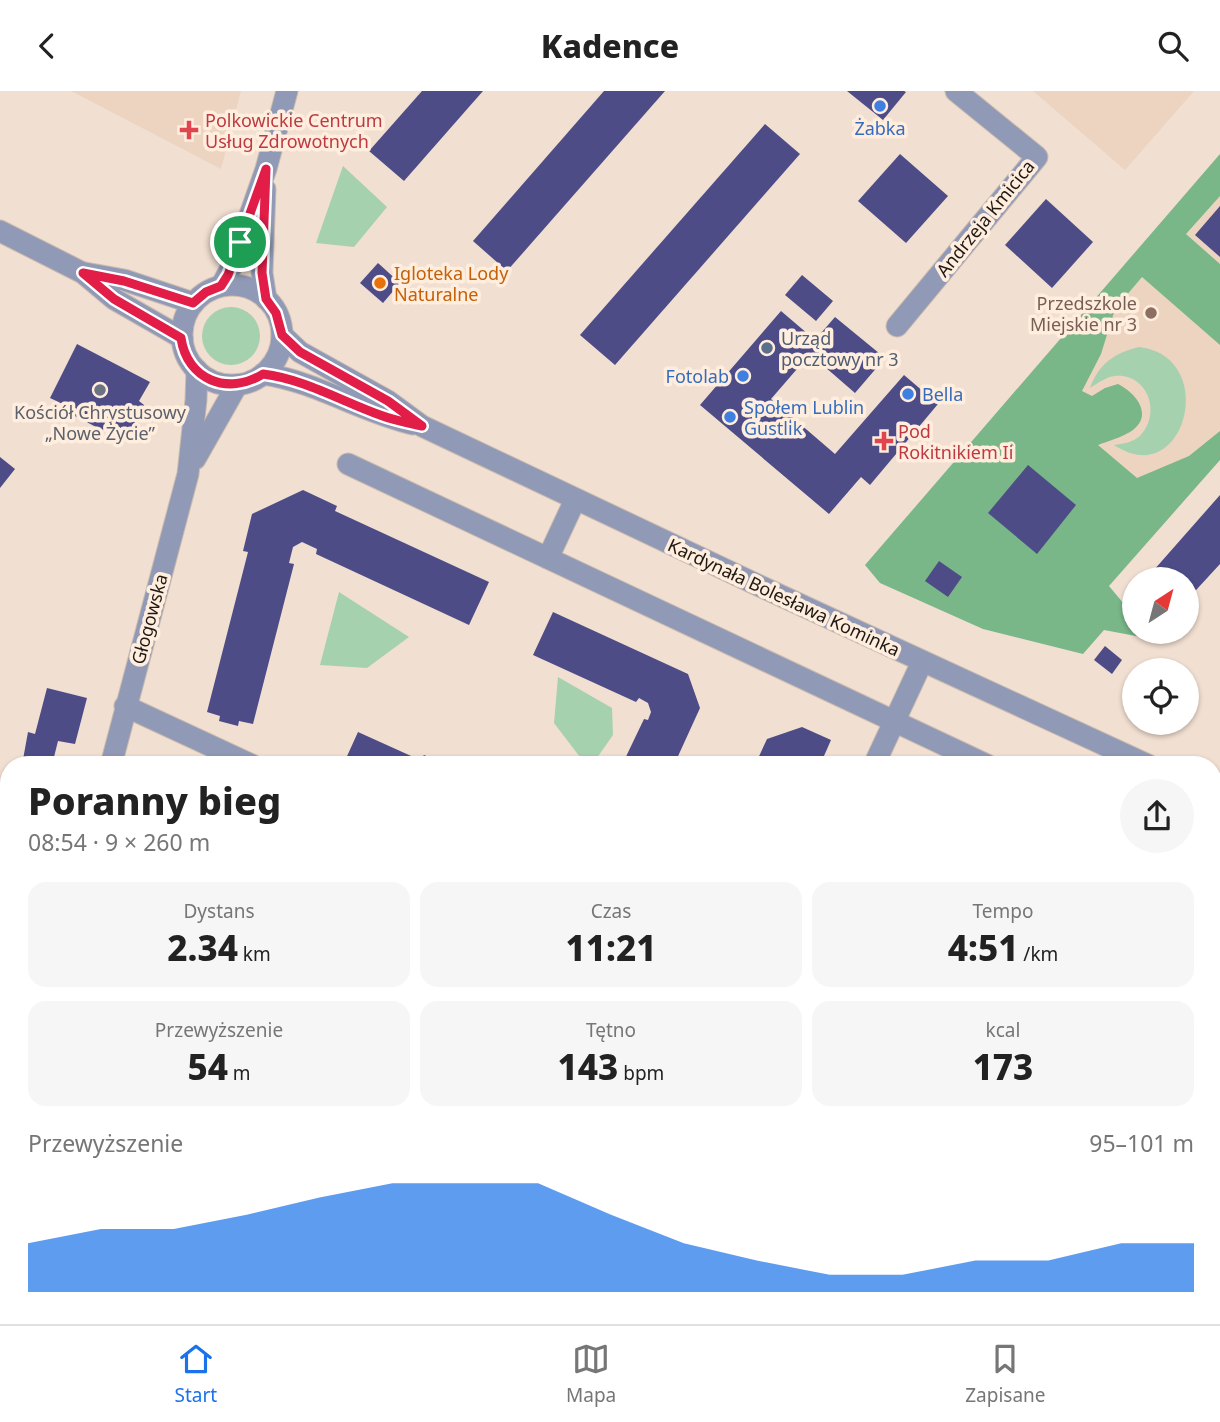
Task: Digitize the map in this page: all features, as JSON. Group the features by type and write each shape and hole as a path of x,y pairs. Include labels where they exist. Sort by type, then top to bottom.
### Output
{"street":[{"path":"221,286 232,266 266,169 287,91"},
{"name":"Andrzeja Kmicica","path":"897,326 1037,157 956,91"},
{"path":"266,169 262,261 266,299"},
{"path":"0,231 83,273 114,299 181,338"},
{"path":"83,273 124,281 193,303"},
{"path":"221,286 245,287 266,299 276,313 282,335 276,358 263,374 237,385 215,382 188,360 181,338 185,317 193,303 206,292 221,286"},
{"name":"Kardynała Bolesława Kominka","path":"282,335 300,352 388,401 422,426 575,500 1128,756"},
{"name":"Głogowska","path":"113,756 188,474 197,370"},
{"name":"Kardynała Bolesława Kominka","path":"263,374 296,380 381,415 422,426"},
{"name":"Głogowska","path":"188,474 237,385"},
{"path":"348,464 968,756"},
{"path":"548,558 575,500"},
{"path":"878,756 922,662"},
{"path":"125,706 233,756"}],"shaded area":[{"name":"Polkowickie Centrum Usług Zdrowotnych","path":"71,91 241,91 221,169"},
{"path":"1033,91 1194,91 1125,170"},
{"name":"Przedszkole Miejskie nr 3","path":"1220,154 1220,460 1158,530 1008,399"}],"green space":[{"path":"1220,154 1220,196 1186,234 1220,264 1220,345 1142,277 1115,309 1101,354 1082,391 1092,396 1118,384 1137,400 1142,413 1137,426 1126,434 1098,445 1137,478 1189,456 1220,431 1220,460 1126,567 1122,567 1122,571 1109,586 1122,602 1122,633 1104,630 1083,654 983,629 880,583 865,565"},
{"path":"343,166 387,207 354,247 316,243"},
{"path":"231,307 247,312 255,320 260,336 255,352 247,360 231,365 215,360 207,352 202,336 207,320 215,312"},
{"path":"1139,347 1164,356 1179,373 1186,395 1184,417 1175,437 1160,451 1139,455 1114,445 1134,440 1147,427 1150,407 1143,388 1136,381 1115,376 1090,388 1103,366 1115,356"},
{"path":"339,592 409,637 367,668 320,665"},
{"path":"558,677 612,708 613,735 598,756 579,756 554,723"}],"building":[{"path":"422,91 483,91 404,181 369,151"},
{"path":"604,91 665,91 507,271 473,241"},
{"name":"Żabka","path":"847,91 904,91 906,92 883,120"},
{"path":"765,124 800,154 615,365 580,335"},
{"path":"900,154 948,196 906,243 858,201"},
{"path":"1046,199 1093,242 1052,288 1005,245"},
{"path":"1220,206 1220,257 1195,235"},
{"name":"Igloteka Lody Naturalne","path":"378,263 400,283 383,303 360,283"},
{"path":"802,275 833,301 816,321 785,295"},
{"path":"781,311 815,340 835,317 885,358 855,393 810,354 771,399 835,454 904,375 938,404 870,485 861,477 829,514 700,405"},
{"name":"Kościół Chrystusowy „Nowe Życie”","path":"77,344 150,382 139,401 144,405 142,412 127,434 122,435 108,428 102,430 69,413 67,406 50,398"},
{"path":"0,457 15,469 0,488"},
{"path":"1028,465 1076,505 1037,554 988,513"},
{"path":"303,490 337,506 335,511 489,582 469,625 316,554 317,549 302,542 293,547 289,563 294,564 253,724 239,721 238,726 219,721 220,716 207,712 248,552 243,551 252,514"},
{"path":"1220,495 1220,564 1199,587 1199,567 1157,567"},
{"path":"939,561 962,577 948,597 925,581"},
{"path":"553,612 688,674 700,708 678,756 626,756 644,719 648,720 651,712 648,703 639,698 636,702 533,655"},
{"path":"1105,646 1122,660 1112,674 1094,660"},
{"path":"47,688 87,698 75,744 58,741 54,756 24,756 28,732 35,734"},
{"path":"802,727 831,740 824,756 759,756 767,739"},
{"path":"358,732 411,756 347,756"}],"place":[{"name":"Żabka","path":"880,106"},
{"name":"Polkowickie Centrum Usług Zdrowotnych","path":"189,130"},
{"name":"Igloteka Lody Naturalne","path":"380,283"},
{"name":"Przedszkole Miejskie nr 3","path":"1151,313"},
{"name":"Urząd pocztowy nr 3","path":"767,348"},
{"name":"Fotolab","path":"743,376"},
{"name":"Kościół Chrystusowy „Nowe Życie”","path":"100,390"},
{"name":"Bella","path":"908,394"},
{"name":"Społem Lublin Gustlik","path":"730,417"},
{"name":"Pod Rokitnikiem Ii","path":"884,441"}],"route":[{"path":"266,169 262,273 266,299 276,313 282,335 300,352 388,401 422,426 381,415 296,380 278,376 263,374 243,384 234,385 215,382 194,368 184,351 181,338 114,299 83,273 124,281 193,303 206,292 221,286 240,242 266,169"}]}
